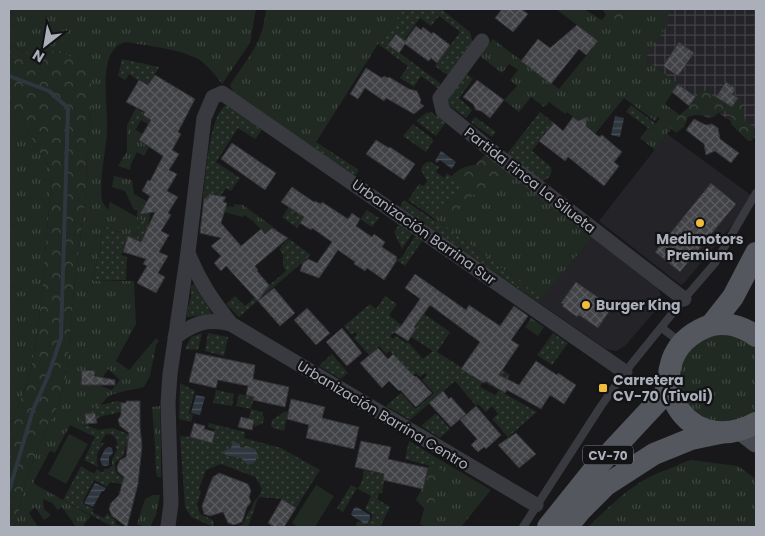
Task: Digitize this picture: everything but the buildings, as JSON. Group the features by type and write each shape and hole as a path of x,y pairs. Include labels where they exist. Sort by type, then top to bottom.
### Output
{"main road":[{"name":"CV-70","path":"744,432 706,430 692,423 681,413 673,400 669,385 670,370 674,356 681,344 695,332 711,325 733,297 756,253"},
{"path":"711,325 729,324 747,329 756,336"},
{"name":"CV-70","path":"548,527 593,472 663,396 669,385"},
{"name":"CV-70","path":"567,527 606,485 654,454 691,439 744,432"}],"street":[{"name":"Partida Finca La Silueta","path":"482,41 440,98 443,111 684,299"},
{"name":"Urbanización Barrina Centro","path":"175,337 188,252 204,118 214,97 222,92"},
{"name":"Urbanización Barrina Sur","path":"222,92 626,372"},
{"name":"Urbanización Barrina Centro","path":"188,252 198,277 213,301 231,324"},
{"name":"Urbanización Barrina Centro","path":"175,337 190,326 207,321 231,324 536,505"},
{"path":"167,527 171,504 168,403 175,337"}],"lane":[{"path":"523,527 601,406 684,299 715,264 756,193"},
{"path":"662,328 681,344"}],"shaded area":[{"path":"633,9 756,10 756,139 613,36"},
{"path":"615,116 624,118 620,137 611,135"},
{"path":"667,134 755,198 681,285 599,221"},
{"path":"441,151 456,162 452,169 440,160 437,163 435,161"},
{"path":"594,235 657,284 661,296 661,304 625,346 616,351 606,349 538,302"},
{"path":"196,395 205,397 200,415 191,413"},
{"path":"233,441 240,444 240,447 246,446 255,449 258,455 255,462 248,465 241,458 225,455 224,451 231,448"},
{"path":"112,448 113,453 109,457 109,465 105,466 102,465 100,459 105,449"},
{"path":"95,483 106,488 102,491 93,507 84,503"},
{"path":"357,507 370,515 367,524 364,524 351,514 354,508"}],"green space":[{"path":"9,9 256,9 250,43 222,84 201,61 176,51 125,42 115,48 109,58 106,76 107,131 102,174 102,200 108,210 110,202 137,217 137,210 134,210 125,191 112,187 114,176 132,180 134,194 148,202 150,218 148,224 138,218 137,240 105,226 93,281 134,281 136,324 116,361 129,370 156,338 159,341 156,345 150,376 144,387 118,393 107,398 83,425 95,437 70,425 55,453 50,451 33,483 91,516 82,527 76,527 62,507 58,510 52,503 43,499 44,509 51,515 44,520 35,507 29,513 38,527 15,527 26,479 59,403 66,380 75,280 86,193 87,147 92,101 60,51 25,52 9,45","holes":["108,369 120,380 112,390 98,385"]},
{"path":"266,9 404,9 378,44 313,147 233,92 230,85 254,50 262,32"},
{"path":"404,9 441,9 470,32 473,43 451,75 447,75 435,66 460,32 439,16 431,26 420,18 404,40 396,34 389,45 440,83 439,89 421,76 414,87 400,78 408,66 378,44"},
{"path":"556,9 584,9 602,20 610,9 671,9 667,17 670,21 645,59 678,84 665,104 681,116 655,150 640,138 648,128 651,130 660,118 658,117 655,121 624,98 595,134 567,112 565,114 549,102 544,107 531,97 519,112 504,100 517,86 510,80 518,70 509,64 502,73 480,56 493,39 559,89 598,41"},
{"path":"602,9 639,9 623,29 611,22"},
{"path":"9,45 25,52 60,51 90,67 92,101 87,147 86,193 75,280 66,380 59,403 26,479 15,527 9,527 9,428 29,378 37,339 52,172 24,126 9,113"},
{"path":"122,59 159,67 148,87 129,74 125,80 118,76"},
{"path":"467,74 473,79 459,98 472,110 466,118 450,106 448,98"},
{"path":"706,91 720,101 741,100 745,121 756,129 756,135 751,141 748,141 731,124 731,117 727,111 720,111 711,118 700,115 688,117 684,127 676,133 670,127 693,103 699,92"},
{"path":"226,105 262,130 255,139 238,128 216,162 240,178 231,191 226,188 217,201 209,195 208,199 203,198 212,134 220,111"},
{"path":"631,105 656,124 651,130 626,112"},
{"path":"136,108 149,119 151,117 153,127 141,120 135,130 127,125"},
{"path":"431,112 446,122 436,136 416,121 426,113"},
{"path":"540,112 554,123 532,151 551,167 550,176 542,181 506,155"},
{"path":"9,113 24,126 52,172 37,339 29,378 9,428"},
{"path":"475,117 496,132 492,137 471,122"},
{"path":"413,124 432,138 433,141 426,152 403,136"},
{"path":"127,125 143,134 139,141 149,147 144,156 137,152 130,170 118,166 127,151"},
{"path":"316,142 359,170 355,176 313,147"},
{"path":"491,153 506,164 504,181 495,188 469,198 452,215 445,213 440,204 447,183 460,169 475,165 484,156"},
{"path":"427,162 431,162 439,167 436,172 444,178 447,173 463,184 436,219 542,298 538,302 400,207 404,200 436,220 408,200 419,184 424,186 427,181 421,170"},
{"path":"499,163 594,235 542,298 436,219 469,176"},
{"path":"234,204 243,205 277,230 265,234 253,221 244,215 243,217 224,212 226,206 234,207"},
{"path":"289,207 304,217 297,228 282,217"},
{"path":"367,210 379,218 372,227 360,219"},
{"path":"138,218 150,225 141,241 137,240"},
{"path":"399,225 412,234 402,249 394,232"},
{"path":"105,226 128,236 121,255 127,257 126,280 93,281"},
{"path":"415,236 422,241 405,266 397,260 402,257"},
{"path":"289,239 311,255 239,317 226,304 235,296 245,306 286,271 283,266 283,254 279,249"},
{"path":"194,284 212,314 188,317 186,315 191,296 191,286"},
{"path":"385,296 397,304 389,315 402,326 390,336 393,339 396,336 406,343 408,342 423,359 433,351 411,337 416,329 409,325 420,311 450,332 437,352 483,381 480,387 495,395 499,390 485,383 490,377 480,354 510,375 500,391 537,412 508,437 492,419 498,414 492,406 486,412 478,404 476,406 455,381 410,420 386,406 401,393 416,409 434,393 422,380 427,375 425,373 420,377 416,373 410,379 409,371 390,351 386,354 379,346 369,355 354,338 357,334 355,332 351,335 344,326 370,304 376,309"},
{"path":"531,318 544,327 538,336 525,327"},
{"path":"202,333 198,350 185,349 191,337"},
{"path":"208,333 228,337 224,356 205,351"},
{"path":"553,333 568,343 552,365 537,355"},
{"path":"716,333 750,341 756,346 756,415 732,427 689,412 676,381 687,349"},
{"path":"332,354 348,373 341,379 319,366"},
{"path":"180,383 195,391 189,413 193,415 191,422 179,419"},
{"path":"216,390 234,394 232,406 213,403"},
{"path":"239,394 254,397 251,409 236,406"},
{"path":"116,401 123,402 122,411 96,419 95,413 86,414 86,425 98,430 113,428 133,436 141,436 142,446 136,445 135,448 125,447 124,455 115,463 116,471 126,480 128,485 110,482 107,487 94,480 82,503 94,509 92,512 104,518 107,513 116,521 115,524 124,527 113,527 63,500 81,466 94,474 97,469 103,473 104,469 112,466 112,460 117,449 115,445 118,445 114,437 109,434 106,434 100,443 105,443 97,454 98,467 84,460 95,437 82,423 80,416 92,408"},
{"path":"160,406 161,446 155,446 152,407"},
{"path":"251,409 262,412 263,423 254,427 255,424 248,421"},
{"path":"286,411 288,412 284,431 273,428 271,426 272,420"},
{"path":"436,413 450,429 440,438 421,426"},
{"path":"209,423 245,432 244,438 281,448 320,470 296,508 282,499 258,498 262,489 255,477 221,464 206,470 199,489 201,492 197,505 200,514 213,520 214,527 191,517 185,507 180,436 212,442 215,429 208,427"},
{"path":"69,434 88,444 66,484 48,474"},
{"path":"409,441 437,458 434,467 405,459"},
{"path":"155,446 161,446 161,477 158,477 156,473"},
{"path":"437,458 491,490 461,527 426,527 420,524"},
{"path":"433,460 437,461 442,469 442,477 434,496 436,512 431,516 425,513 425,509 416,500"},
{"path":"691,460 738,466 756,479 756,527 588,527 615,502 644,480"},
{"path":"364,470 385,475 382,493 379,493 377,499 390,507 380,527 355,527 358,521 367,525 372,517 372,514 365,509 371,496 358,489"},
{"path":"316,485 334,496 315,527 298,527 292,523"},
{"path":"351,485 357,488 343,512 337,508"},
{"path":"153,495 160,495 156,515 150,527 144,527 137,524 145,499"},
{"path":"258,498 248,527 236,527 243,524 255,500"}],"waterway":[{"path":"9,76 49,91 68,108 61,338 48,376 33,410 9,491"}],"place":[{"name":"Medimotors Premium","path":"700,223"},
{"name":"Burger King","path":"586,305"},
{"name":"Carretera CV-70 (Tivoli)","path":"603,388"}]}
